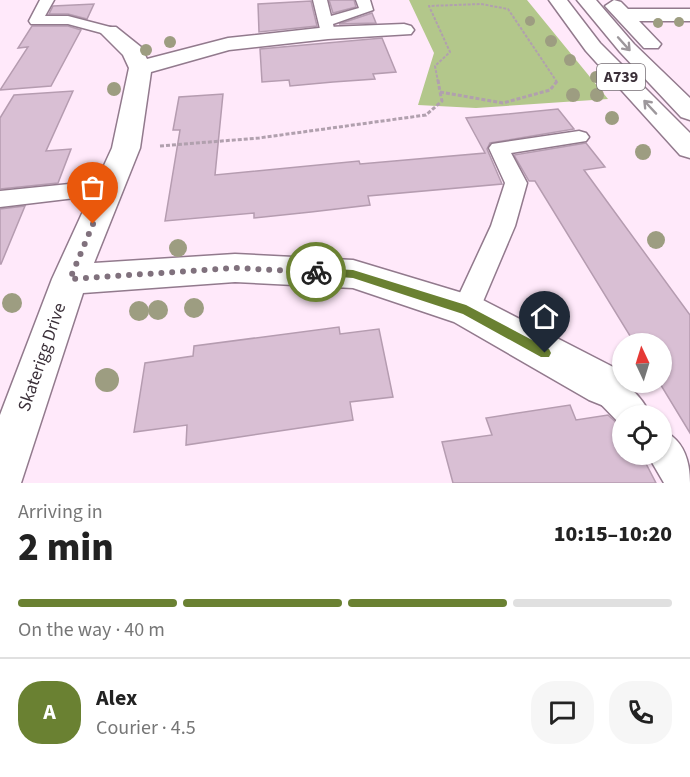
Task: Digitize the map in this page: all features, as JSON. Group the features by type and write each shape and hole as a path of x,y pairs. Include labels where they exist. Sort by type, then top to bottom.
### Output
{"street":[{"name":"A739","path":"558,0 593,47 690,150"},
{"name":"A739","path":"586,0 627,48 690,112"},
{"path":"609,0 651,44"},
{"path":"622,15 690,15"},
{"path":"109,32 133,52 140,68 228,44 327,27 404,30"},
{"name":"Skaterigg Drive","path":"0,477 70,279 126,148 140,68"},
{"path":"70,279 235,268 353,274 466,310 604,385"}],"lane":[{"path":"47,0 36,21 68,20 109,32"},
{"path":"320,0 327,27 366,10 363,0"},
{"path":"466,310 503,226 516,183 499,148 579,137"},
{"path":"0,199 109,188"},
{"path":"604,385 624,405"},
{"path":"672,463 684,483"}],"path":[{"path":"126,148 259,138 426,115 442,101 440,92 435,66 450,52 429,6 481,4 508,9 558,80 550,90 503,103 440,92"}],"green space":[{"path":"409,0 527,0 608,99 476,108 418,105 434,53"}],"building":[{"path":"329,0 354,0 356,7 333,13"},
{"path":"311,1 317,26 259,32 258,4"},
{"path":"94,4 87,19 68,14 49,14 53,6"},
{"path":"372,13 376,23 339,24"},
{"path":"32,26 68,26 81,30 51,86 0,90 28,47 18,48"},
{"path":"382,38 396,72 373,74 375,79 290,86 289,80 262,82 260,49"},
{"path":"73,91 46,151 71,149 58,183 0,189 0,118 14,95"},
{"path":"223,94 215,175 359,161 360,164 485,153 466,118 558,109 574,129 490,143 487,149 502,184 368,196 370,205 311,212 254,218 254,213 165,221 180,130 173,130 179,97"},
{"path":"586,143 605,167 584,170 690,315 690,433 666,393 672,393 672,333 628,333 535,181 529,181 514,155"},
{"path":"25,206 1,264 0,264 0,209"},
{"path":"339,327 340,334 379,329 393,397 350,402 353,420 186,445 187,425 134,432 145,363 193,356 194,346"},
{"path":"570,405 576,420 608,415 612,419 612,465 647,465 656,483 453,483 442,442 492,435 486,418"}],"way so far":[{"path":"93,224 70,279 235,268 316,272"}],"route":[{"path":"316,272 353,274 466,310 545,353"}]}
